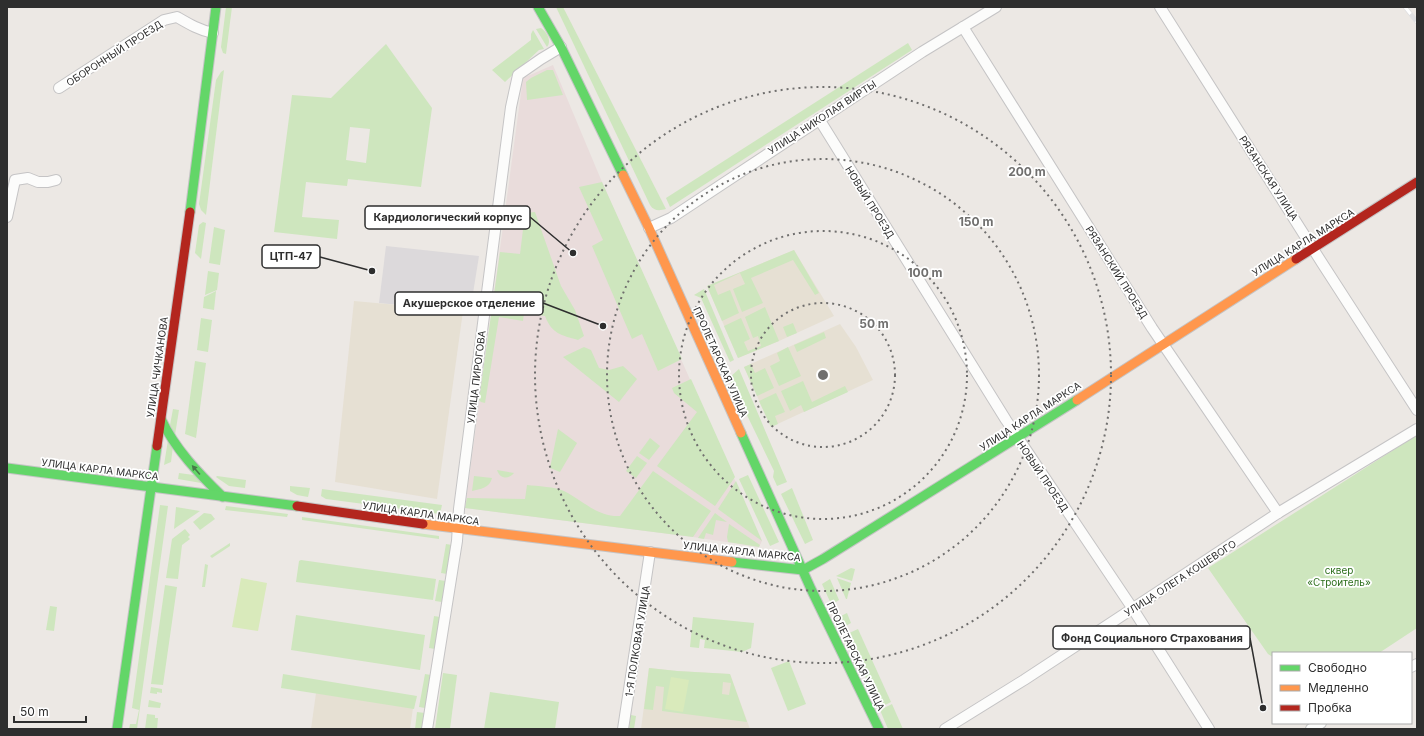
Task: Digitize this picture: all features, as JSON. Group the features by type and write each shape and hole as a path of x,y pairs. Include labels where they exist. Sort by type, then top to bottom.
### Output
{"main road":[{"name":"УЛИЦА ЧИЧКАНОВА","path":"117,729 187,233 216,7"},
{"name":"ПРОЛЕТАРСКАЯ УЛИЦА","path":"538,7 561,47 649,228 803,570 879,729"},
{"name":"УЛИЦА КАРЛА МАРКСА","path":"7,468 458,529 803,570 823,560 1017,438 1417,182"},
{"path":"161,419 166,430 196,471 224,497"}],"street":[{"name":"УЛИЦА НИКОЛАЯ ВИРТЫ","path":"649,228 671,218 922,52 996,7"},
{"name":"РЯЗАНСКАЯ УЛИЦА","path":"1160,7 1417,410"},
{"name":"ОБОРОННЫЙ ПРОЕЗД","path":"59,88 164,20 177,17 192,26 213,33"},
{"name":"РЯЗАНСКИЙ ПРОЕЗД","path":"963,27 1163,344 1278,513"},
{"name":"УЛИЦА ПИРОГОВА","path":"427,729 458,529 460,502 511,106 518,76 540,59 561,47"},
{"name":"НОВЫЙ ПРОЕЗД","path":"819,119 1017,438 1133,609 1209,729"},
{"path":"7,217 15,180 28,178 38,182 48,182 56,180"},
{"name":"УЛИЦА ОЛЕГА КОШЕВОГО","path":"945,729 1024,680 1278,513 1417,429"},
{"name":"1-Я ПОЛКОВАЯ УЛИЦА","path":"623,729 650,552"}],"shaded area":[{"path":"553,65 602,182 762,541 759,547 693,537 465,508 523,78"},
{"path":"386,246 479,256 470,312 379,303"},
{"path":"794,250 834,316 738,358 707,286"},
{"path":"354,301 463,311 437,499 335,482"},
{"path":"840,324 856,347 873,380 771,427 744,367"},
{"path":"649,668 730,674 750,729 641,729"},
{"path":"316,693 413,708 410,729 311,729"}],"green space":[{"path":"226,7 232,7 226,54 223,53 221,47"},
{"path":"556,7 563,7 666,209 657,210 650,205"},
{"path":"541,28 549,39 547,47 536,29"},
{"path":"533,30 544,49 539,50 505,82 492,70 531,40"},
{"path":"908,43 912,50 670,207 666,198"},
{"path":"386,44 432,108 421,187 348,179 347,186 306,182 302,217 339,220 337,239 274,232 292,95 331,98","holes":["350,127 370,129 366,163 346,160"]},
{"path":"224,70 206,215 201,210 199,204 216,80"},
{"path":"547,70 553,70 563,95 527,100 526,82"},
{"path":"602,182 682,359 658,371 642,334 632,339 592,246 603,240 579,187"},
{"path":"535,212 561,286 575,310 584,336 578,340 558,333 551,327 545,316 524,313 523,321 499,317 485,403 481,402 479,400 500,252 520,254 525,213"},
{"path":"203,222 206,223 201,259 195,253 199,225"},
{"path":"214,227 225,230 220,265 209,263"},
{"path":"794,250 819,293 815,295 793,260 751,278 763,303 742,312 733,289 745,284 740,273 714,285 718,295 730,290 739,313 722,321 707,286"},
{"path":"208,271 219,273 217,290 205,295"},
{"path":"704,289 734,360 730,362 701,298 694,295"},
{"path":"216,291 214,310 203,308 204,297"},
{"path":"765,307 779,341 738,358 724,326 741,318 750,339 744,342 748,351 761,346 758,336 753,338 745,317"},
{"path":"201,318 212,320 208,352 197,350"},
{"path":"793,323 797,333 787,337 783,327"},
{"path":"824,332 826,338 797,352 794,345"},
{"path":"584,347 591,350 599,368 609,370 623,366 637,379 619,402 563,357"},
{"path":"788,347 801,376 779,386 770,366 780,361 777,353"},
{"path":"195,361 206,363 196,438 185,434"},
{"path":"751,364 755,373 765,368 774,388 757,396 744,367"},
{"path":"739,369 787,482 777,486 773,477 774,471 729,378"},
{"path":"691,379 735,477 715,506 657,466 697,412 674,393 672,388"},
{"path":"803,381 812,402 845,386 848,392 804,412 801,405 790,411 781,391"},
{"path":"776,393 785,412 775,416 778,424 771,427 759,401"},
{"path":"173,409 179,410 175,435 170,425"},
{"path":"558,429 577,443 560,472 550,468"},
{"name":"сквер «Строитель»","path":"1417,435 1417,628 1381,652 1272,652 1272,656 1268,654 1208,568"},
{"path":"650,438 660,446 649,460 639,453"},
{"path":"168,440 173,446 171,462 164,465"},
{"path":"637,456 647,463 636,478 626,471"},
{"path":"497,470 514,473 507,478 504,478 498,473"},
{"path":"653,471 711,511 693,537 465,508 467,498 525,499 527,485 564,491 597,511 612,516 620,516"},
{"path":"179,473 201,476 207,484 178,479"},
{"path":"748,475 779,542 770,546 739,479"},
{"path":"474,476 492,478 487,486 472,491"},
{"path":"216,477 246,480 245,488 229,486"},
{"path":"736,481 762,541 718,509"},
{"path":"290,486 310,488 308,497 297,495 290,491"},
{"path":"792,488 813,540 805,544 781,494"},
{"path":"322,489 442,505 440,514 326,499 321,496"},
{"path":"160,505 168,506 137,729 129,729 130,724 136,724 139,710 132,708"},
{"path":"226,506 288,514 287,517 225,510"},
{"path":"176,507 200,511 174,529"},
{"path":"204,513 211,514 215,519 200,530 193,522"},
{"path":"715,513 727,522 716,520 713,535 706,533 704,539 698,538"},
{"path":"302,517 439,536 439,539 302,520"},
{"path":"729,524 760,545 759,547 728,542 727,537"},
{"path":"185,529 190,535 188,537 190,539 182,545 178,579 166,578 172,539"},
{"path":"230,543 230,546 212,558 210,556"},
{"path":"446,544 452,545 447,574 441,573"},
{"path":"301,560 436,579 433,600 296,582 299,561"},
{"path":"205,564 208,565 205,587 202,587"},
{"path":"851,568 855,569 852,581 836,576"},
{"path":"241,578 267,583 258,631 232,627"},
{"path":"837,578 851,583 847,599 846,599"},
{"path":"830,579 839,600 833,604 839,617 847,613 851,623 842,628 822,584"},
{"path":"439,580 446,581 442,602 435,601"},
{"path":"165,585 177,587 163,685 151,684"},
{"path":"50,606 57,607 54,631 46,630"},
{"path":"296,615 425,635 420,670 291,650"},
{"path":"434,616 440,617 435,649 429,648"},
{"path":"693,617 754,623 751,648 742,652 704,648 705,640 700,639 699,648 690,647"},
{"path":"858,629 891,702 879,708 847,634"},
{"path":"789,661 806,704 788,711 771,668"},
{"path":"649,668 730,674 747,722 662,711 664,687 656,686 653,710 644,709","holes":["723,682 731,683 729,695 722,694"]},
{"path":"443,673 457,675 450,729 435,729"},
{"path":"283,674 417,696 414,709 281,688"},
{"path":"425,674 431,675 425,708 419,707"},
{"path":"671,677 689,680 683,712 665,709"},
{"path":"151,687 162,689 162,693 150,693"},
{"path":"490,692 559,702 555,729 484,729"},
{"path":"149,700 161,703 160,708 148,707"},
{"path":"892,704 903,729 888,729 880,710"},
{"path":"417,712 425,713 423,729 415,729"},
{"path":"147,714 155,715 155,718 158,718 157,729 145,729"},
{"path":"631,715 636,716 634,729 629,729"}],"railway":[{"path":"1405,7 1417,22"}],"traffic: fast":[{"path":"190,212 216,7"},
{"path":"538,7 561,47 623,175"},
{"path":"732,562 803,570 1077,400"},
{"path":"161,419 180,451 223,497"},
{"path":"741,433 811,589 879,729"},
{"path":"117,729 157,446"},
{"path":"7,468 297,506"}],"traffic: slow":[{"path":"623,175 649,228 741,433"},
{"path":"1077,400 1296,259"},
{"path":"423,524 732,562"}],"traffic: jam":[{"path":"1296,259 1417,182"},
{"path":"157,446 190,212"},
{"path":"297,506 423,524"}],"place":[{"name":"Кардиологический корпус","path":"573,253"},
{"name":"ЦТП-47","path":"372,271"},
{"name":"Акушерское отделение","path":"603,326"},
{"name":"Фонд Социального Страхования","path":"1263,708"}]}
